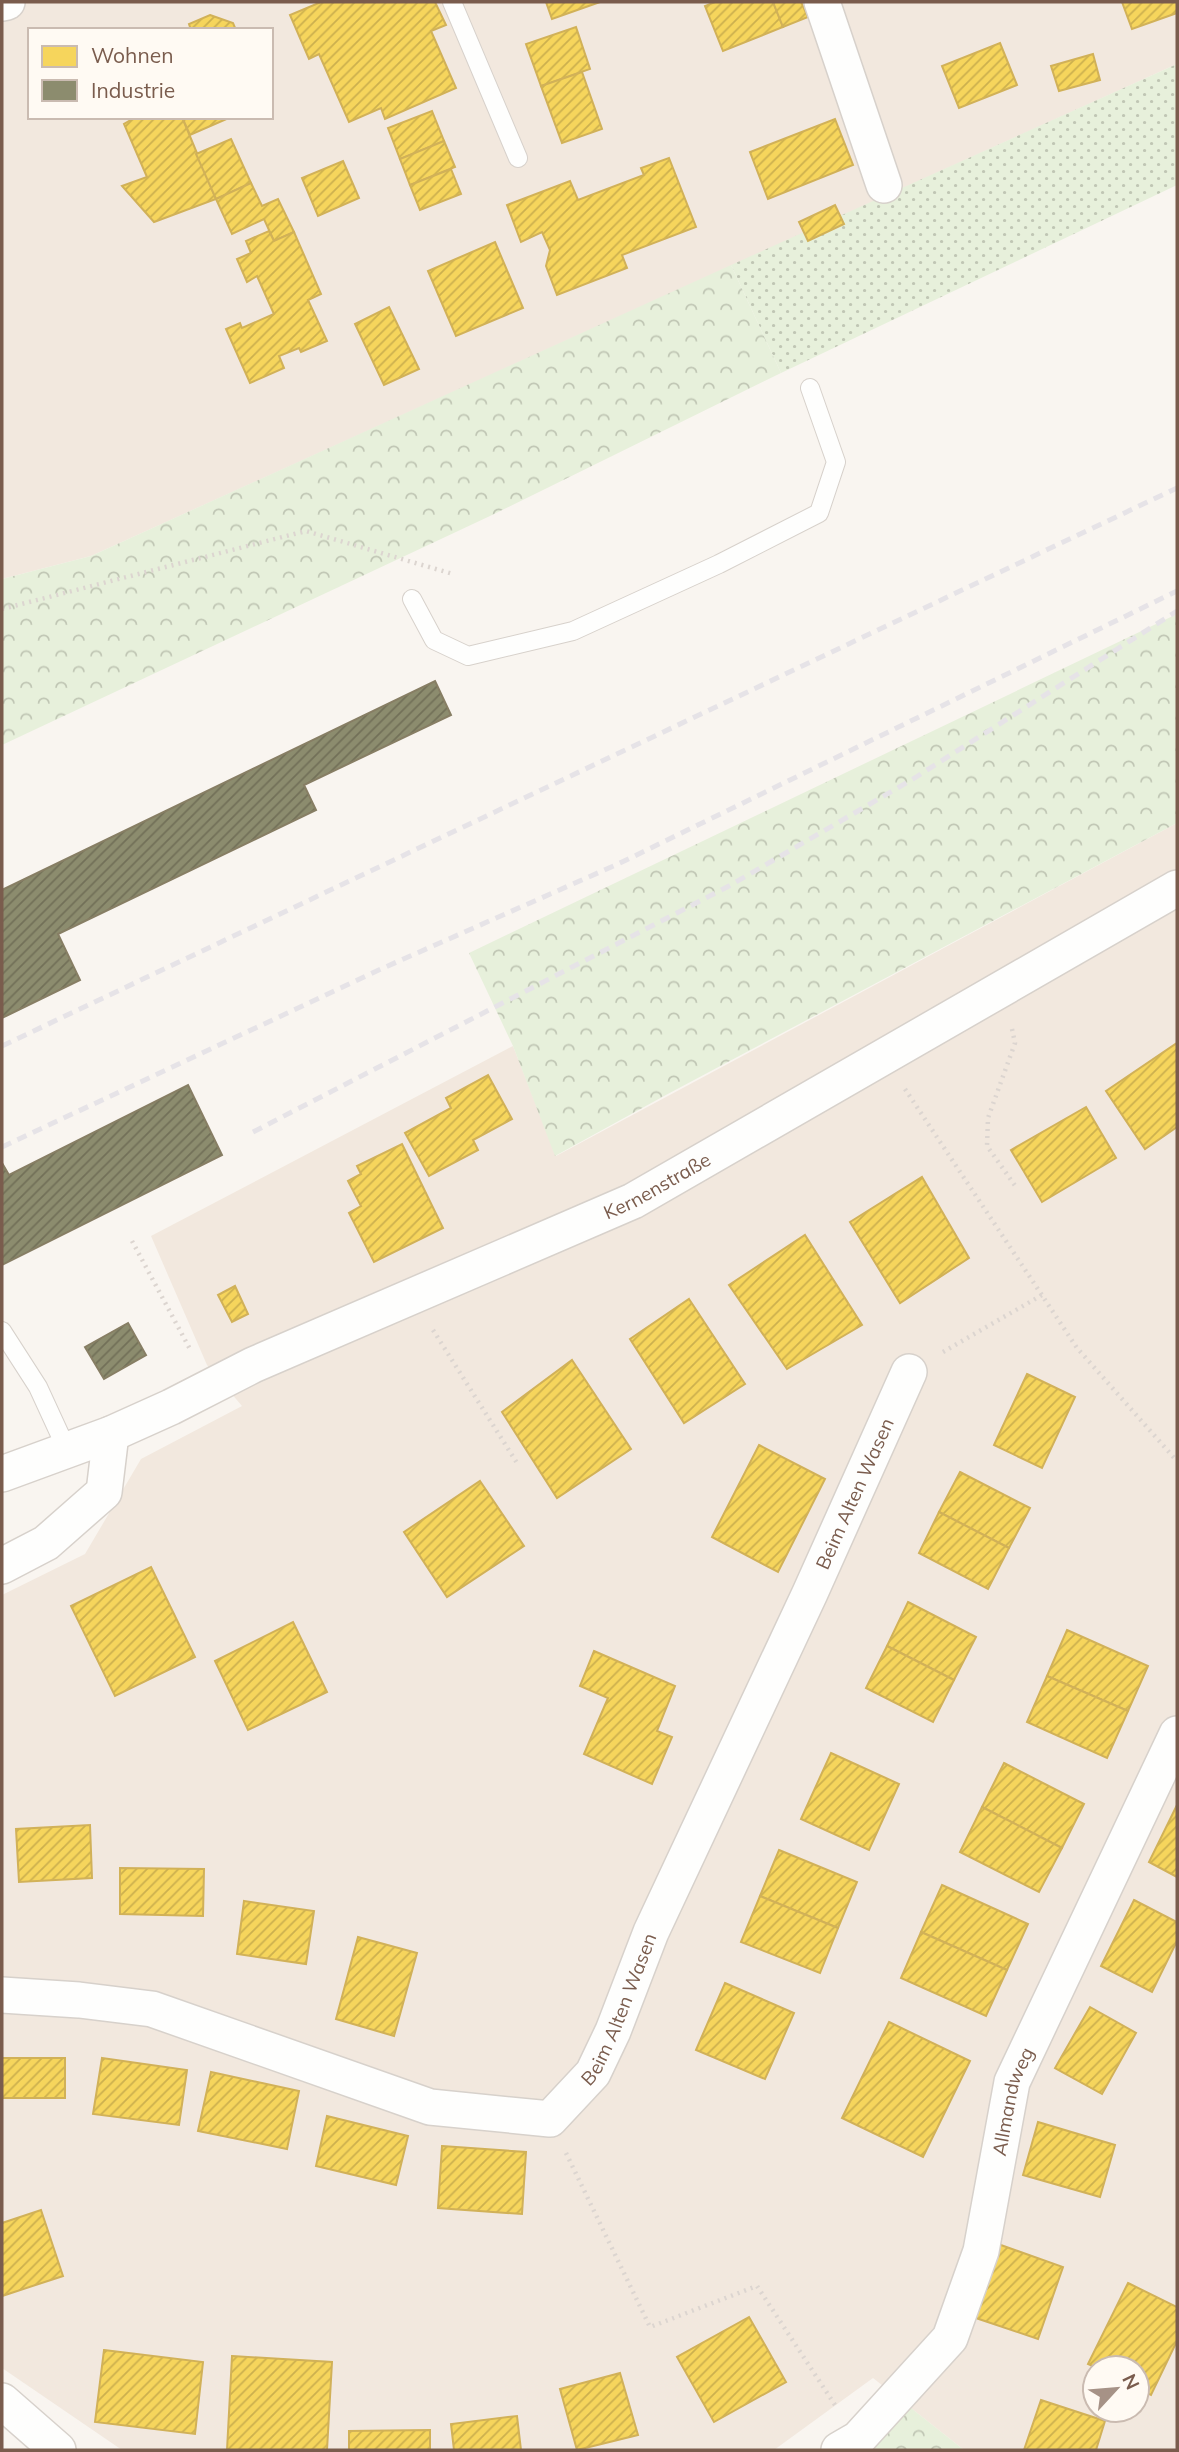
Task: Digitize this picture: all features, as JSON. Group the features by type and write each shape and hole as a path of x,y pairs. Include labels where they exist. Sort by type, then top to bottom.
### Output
{"street":[{"path":"2,3 7,2"},
{"path":"822,2 884,184"},
{"name":"Kernenstraße","path":"2,1474 111,1434 253,1365 633,1201 1177,888"},
{"name":"Beim Alten Wasen","path":"550,2119 593,2073 651,1932 810,1593 909,1372"},
{"path":"2,1566 46,1543 104,1492 111,1434"},
{"name":"Allmandweg","path":"848,2445 950,2338 981,2251 1012,2082 1177,1734"},
{"path":"2,1995 79,2000 152,2009 430,2107 550,2119"},
{"path":"2,2401 58,2450"}],"lane":[{"path":"452,2 518,158"},
{"path":"412,599 434,640 468,656 573,631 719,564 819,513 836,462 810,388"},
{"path":"2,1331 38,1387 67,1450"}],"path":[{"path":"2,609 306,531 453,574"},
{"path":"1004,987 1015,1043 988,1118 987,1146 1016,1187"},
{"path":"883,1056 1077,1348 1177,1461"},
{"path":"132,1241 193,1355"},
{"path":"909,1372 1042,1295"},
{"path":"412,1297 517,1463"},
{"path":"550,2119 650,2326 757,2286 848,2445"}],"shaded area":[{"path":"2,2 1177,2 1177,64 91,556 2,579"},
{"path":"1177,823 1177,2445 1174,2450 964,2450 873,2378 774,2450 122,2450 2,2368 2,1595 85,1554 141,1459 242,1406 207,1365 151,1236 513,1046 556,1156"}],"green space":[{"path":"1177,64 1177,185 781,373 731,265"},
{"path":"731,265 781,373 490,516 2,745 2,579 91,556"},
{"path":"1177,614 1177,823 555,1156 513,1046 469,953"},
{"path":"911,2408 964,2450 862,2450 877,2441"}],"building: Wohnen":[{"path":"321,2 435,2 446,25 431,31 456,88 385,119 381,108 349,122 319,54 309,59 290,15"},
{"path":"546,2 600,2 552,19"},
{"path":"715,2 773,2 783,27 723,51 705,6"},
{"path":"773,2 801,2 808,17 783,27"},
{"path":"1122,2 1177,2 1177,13 1132,29"},
{"path":"210,15 233,23 235,28 190,28 189,24"},
{"path":"576,27 590,69 541,86 526,44"},
{"path":"1000,43 1017,85 959,108 942,66"},
{"path":"1093,54 1100,80 1059,91 1051,66"},
{"path":"582,72 602,129 562,143 541,86"},
{"path":"432,111 444,141 400,159 388,128"},
{"path":"133,119 183,119 216,199 154,222 122,186 147,177 124,124"},
{"path":"183,119 226,119 190,135"},
{"path":"835,119 853,165 768,199 750,152"},
{"path":"231,139 251,183 216,199 196,154"},
{"path":"444,141 455,167 410,185 400,159"},
{"path":"669,158 696,227 622,255 627,268 557,295 546,266 550,250 542,232 521,242 507,205 570,181 578,200 644,175 641,168"},
{"path":"343,161 359,198 318,216 302,178"},
{"path":"451,169 461,194 420,210 410,185"},
{"path":"251,183 262,206 278,199 294,232 274,241 264,219 232,234 216,199"},
{"path":"835,205 844,224 808,241 799,222"},
{"path":"269,231 274,241 294,232 321,294 308,300 327,341 301,352 299,348 279,356 284,368 250,383 226,329 240,323 242,328 274,314 257,276 247,282 237,259 251,253 246,241"},
{"path":"495,242 523,308 456,336 428,271"},
{"path":"389,307 419,369 384,385 355,324"},
{"path":"1177,1043 1177,1127 1145,1149 1106,1091"},
{"path":"488,1075 512,1119 473,1140 478,1150 429,1176 405,1133 451,1108 446,1098"},
{"path":"1086,1107 1116,1158 1042,1202 1011,1150"},
{"path":"402,1144 443,1228 374,1262 349,1213 361,1206 348,1181 361,1174 357,1166"},
{"path":"922,1177 969,1258 900,1303 850,1222"},
{"path":"805,1235 862,1325 787,1369 729,1285"},
{"path":"235,1286 248,1314 232,1322 218,1295"},
{"path":"689,1299 745,1384 684,1423 630,1339"},
{"path":"572,1360 631,1449 557,1498 502,1412"},
{"path":"1027,1374 1075,1397 1042,1468 994,1445"},
{"path":"759,1445 825,1479 778,1572 712,1537"},
{"path":"960,1472 1030,1508 1009,1548 939,1512"},
{"path":"480,1481 524,1546 447,1597 404,1532"},
{"path":"939,1512 1009,1548 988,1589 919,1553"},
{"path":"151,1567 195,1657 115,1696 71,1606"},
{"path":"908,1602 976,1637 954,1680 887,1646"},
{"path":"293,1622 327,1692 248,1730 215,1661"},
{"path":"1067,1630 1148,1666 1128,1711 1047,1676"},
{"path":"887,1646 954,1680 933,1722 866,1688"},
{"path":"594,1651 675,1686 657,1731 672,1737 652,1784 584,1754 608,1698 580,1686"},
{"path":"1047,1676 1128,1711 1107,1758 1027,1722"},
{"path":"831,1753 899,1784 869,1850 801,1819"},
{"path":"1004,1763 1084,1804 1062,1848 982,1807"},
{"path":"1177,1805 1177,1877 1149,1862"},
{"path":"982,1807 1062,1848 1039,1892 960,1852"},
{"path":"90,1825 92,1878 19,1882 16,1829"},
{"path":"779,1850 857,1882 838,1928 760,1896"},
{"path":"120,1868 204,1869 203,1916 120,1914"},
{"path":"942,1885 1028,1924 1007,1970 921,1932"},
{"path":"760,1896 838,1928 820,1973 741,1942"},
{"path":"1134,1900 1177,1922 1177,1941 1152,1992 1101,1966"},
{"path":"244,1901 314,1911 306,1964 237,1954"},
{"path":"921,1932 1007,1970 986,2016 901,1978"},
{"path":"358,1937 417,1953 394,2036 336,2019"},
{"path":"725,1983 794,2013 765,2079 696,2050"},
{"path":"1090,2007 1136,2033 1102,2094 1055,2068"},
{"path":"889,2022 970,2061 923,2157 842,2118"},
{"path":"2,2058 65,2058 65,2098 2,2098"},
{"path":"102,2058 187,2070 179,2125 93,2114"},
{"path":"211,2072 299,2091 287,2149 198,2131"},
{"path":"327,2116 408,2136 396,2185 316,2166"},
{"path":"1038,2122 1115,2145 1100,2197 1023,2175"},
{"path":"442,2146 526,2152 522,2214 438,2208"},
{"path":"41,2210 63,2276 2,2296 2,2223"},
{"path":"998,2244 1063,2267 1038,2339 973,2317"},
{"path":"1128,2283 1177,2307 1177,2341 1151,2395 1151,2354 1093,2354"},
{"path":"749,2317 786,2382 714,2422 677,2357"},
{"path":"104,2350 203,2362 195,2434 95,2422"},
{"path":"232,2356 332,2362 327,2450 227,2450"},
{"path":"620,2373 638,2435 577,2450 560,2389"},
{"path":"1041,2400 1081,2413 1081,2424 1104,2424 1096,2450 1024,2450"},
{"path":"517,2416 521,2450 454,2450 451,2424"},
{"path":"430,2430 430,2450 349,2450 349,2431"}],"building: Industrie":[{"path":"435,681 451,715 304,785 316,810 58,934 80,980 2,1018 2,890"},
{"path":"188,1085 222,1155 2,1265 2,1163 9,1175"},
{"path":"128,1323 146,1355 104,1379 85,1347"}],"railway":[{"path":"2,1046 1177,488"},
{"path":"2,1147 381,969 618,864 1177,591"},
{"path":"253,1132 729,886 913,779 1177,611"}]}
